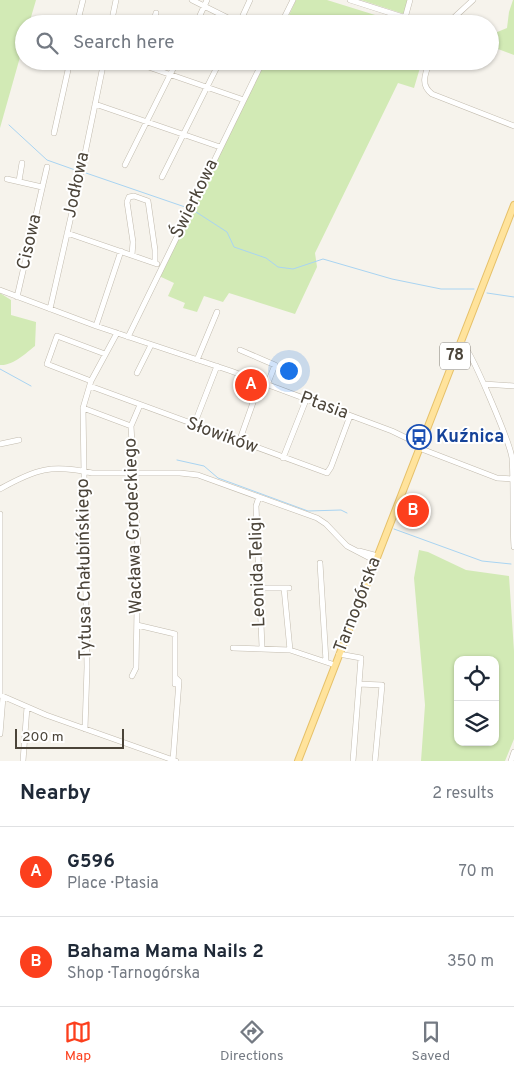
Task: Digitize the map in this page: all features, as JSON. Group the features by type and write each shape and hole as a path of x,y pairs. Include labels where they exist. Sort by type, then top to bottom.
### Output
{"main road":[{"name":"78","path":"420,446 514,205"},
{"name":"Tarnogórska","path":"298,761 420,446"}],"street":[{"path":"79,15 83,0"},
{"path":"113,15 116,0"},
{"path":"192,0 222,15"},
{"path":"200,15 207,0"},
{"path":"243,15 250,0"},
{"path":"286,15 293,0"},
{"path":"350,0 396,15"},
{"path":"406,15 410,0"},
{"path":"456,15 473,0"},
{"path":"54,133 68,70"},
{"name":"Jodłowa","path":"50,309 102,70"},
{"path":"160,70 244,100"},
{"path":"126,164 173,70"},
{"path":"162,177 216,70"},
{"name":"Świerkowa","path":"128,337 259,70"},
{"path":"427,70 424,81 427,90 432,94 514,126"},
{"path":"95,104 220,147"},
{"path":"18,182 22,163"},
{"name":"Cisowa","path":"17,297 47,167"},
{"path":"7,179 42,187"},
{"name":"Świerkowa","path":"132,254 133,242 127,202 129,197 134,196 148,201 155,263"},
{"path":"67,233 162,266"},
{"path":"96,326 121,251"},
{"name":"Ptasia","path":"0,290 150,345 217,366 350,416 497,478 512,479"},
{"path":"197,360 217,312"},
{"name":"Tytusa Chałubińskiego","path":"85,729 87,667 83,408 91,384 117,333"},
{"name":"Słowików","path":"105,354 57,336 47,364 140,405 327,473 332,467 350,416"},
{"path":"461,342 466,347 484,384 512,455 514,547"},
{"path":"137,373 150,345"},
{"path":"240,350 275,364 267,385"},
{"path":"194,425 217,366"},
{"path":"239,442 260,383"},
{"path":"484,384 514,386"},
{"path":"283,458 306,400"},
{"path":"131,426 140,405"},
{"name":"Wacława Grodeckiego","path":"83,408 131,426 138,549 136,668 132,676"},
{"path":"0,444 19,440"},
{"path":"0,488 37,470 198,475 317,518 326,524 347,546 374,555 376,558"},
{"name":"Leonida Teligi","path":"259,497 256,506 262,647"},
{"path":"0,514 0,734"},
{"path":"320,563 326,661"},
{"path":"258,588 287,588 290,650"},
{"path":"1,696 85,729 174,760 179,694 179,681 175,681 175,634 137,625"},
{"path":"233,648 262,647 290,650 335,665"},
{"path":"353,761 363,651"},
{"path":"339,654 362,658"},
{"path":"360,684 382,685 375,761"},
{"path":"23,761 27,707"},
{"path":"511,761 514,752"}],"green space":[{"path":"0,0 36,0 32,15 15,15 16,70 0,128"},
{"path":"296,0 327,0 375,15 289,15"},
{"path":"361,0 408,0 404,14"},
{"path":"514,0 514,55 499,49 499,31 507,28 509,12"},
{"path":"262,70 419,70 414,88 398,83 315,253 317,267 295,314 229,293 223,302 204,296 197,312 183,308 185,303 168,296 174,283 159,276"},
{"path":"0,293 11,300 11,315 36,322 35,346 5,365 0,365"},
{"path":"419,550 428,552 466,570 509,576 514,651 514,739 505,761 421,761 425,705 414,578"}],"waterway":[{"path":"9,125 47,160 78,171"},
{"path":"83,172 188,208"},
{"path":"193,210 227,232 234,247 266,258 278,267 293,269 323,259 392,279 441,289 474,289"},
{"path":"487,293 514,297"},
{"path":"0,369 31,386"},
{"path":"177,460 204,466 218,478 308,511 341,510 347,513"},
{"path":"394,529 482,561 511,564"}],"place":[{"name":"G596","path":"251,385"},
{"name":"Kuźnica","path":"419,437"},
{"name":"Bahama Mama Nails 2","path":"413,511"}]}
